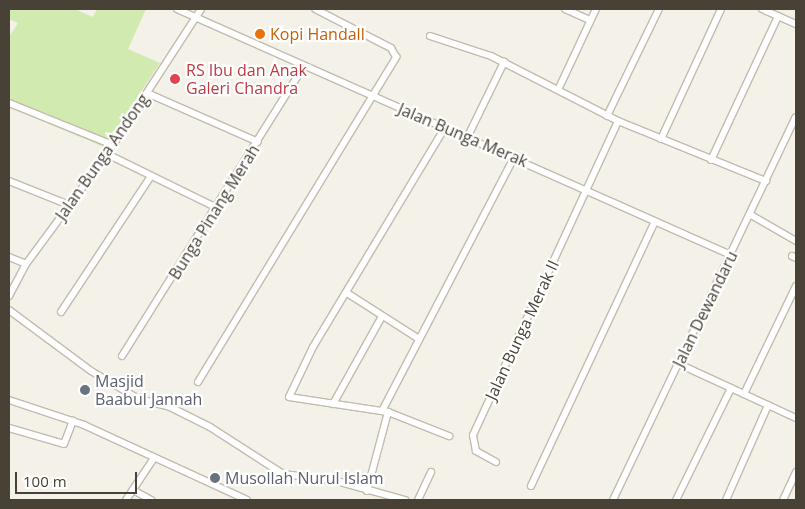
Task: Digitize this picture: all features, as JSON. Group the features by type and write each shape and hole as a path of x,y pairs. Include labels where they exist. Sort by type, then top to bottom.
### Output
{"street":[{"name":"Jalan Bunga Merak","path":"177,9 444,129 514,156 654,222 731,255"},
{"name":"Jalan Bunga Andong","path":"9,296 26,264 107,154 201,9"},
{"path":"198,382 372,96 390,71 395,51 315,9"},
{"path":"565,9 590,20"},
{"path":"558,90 596,9"},
{"path":"607,116 659,9"},
{"path":"661,139 721,9"},
{"path":"762,9 796,24"},
{"path":"711,160 778,16"},
{"path":"430,36 504,62 618,121 766,181"},
{"path":"467,138 504,62"},
{"name":"Bunga Pinang Merah","path":"122,356 217,208 303,67"},
{"path":"147,93 258,142"},
{"path":"9,103 113,145"},
{"name":"Jalan Dewandaru","path":"613,500 796,118"},
{"name":"Jalan Bunga Merak II","path":"496,462 476,451 472,439 588,190 618,121"},
{"path":"444,129 289,395 296,400 385,412 450,436"},
{"path":"107,154 217,208"},
{"path":"367,491 385,412 419,339 514,156"},
{"path":"61,312 151,176"},
{"path":"9,181 69,205"},
{"path":"751,215 796,241"},
{"path":"532,486 654,222"},
{"path":"9,257 26,264"},
{"path":"744,394 796,286"},
{"path":"347,293 381,318 419,339"},
{"path":"9,310 91,371 139,399 202,423 283,474 333,480 405,500"},
{"path":"333,404 381,318"},
{"path":"679,364 796,418"},
{"path":"676,500 731,388"},
{"path":"9,400 73,421 246,500"},
{"path":"726,500 768,405"},
{"path":"9,428 64,444 73,421"},
{"path":"126,500 154,458"},
{"path":"418,500 431,472"},
{"path":"783,500 796,472"},
{"path":"133,490 151,500"}],"green space":[{"path":"9,9 74,9 93,17 97,9 146,9 128,49 160,63 104,147 9,107 9,37 18,23 9,19"}],"place":[{"name":"Kopi Handall","path":"260,34"},
{"name":"RS Ibu dan Anak Galeri Chandra","path":"175,79"},
{"name":"Masjid Baabul Jannah","path":"85,390"},
{"name":"Musollah Nurul Islam","path":"215,478"}]}
